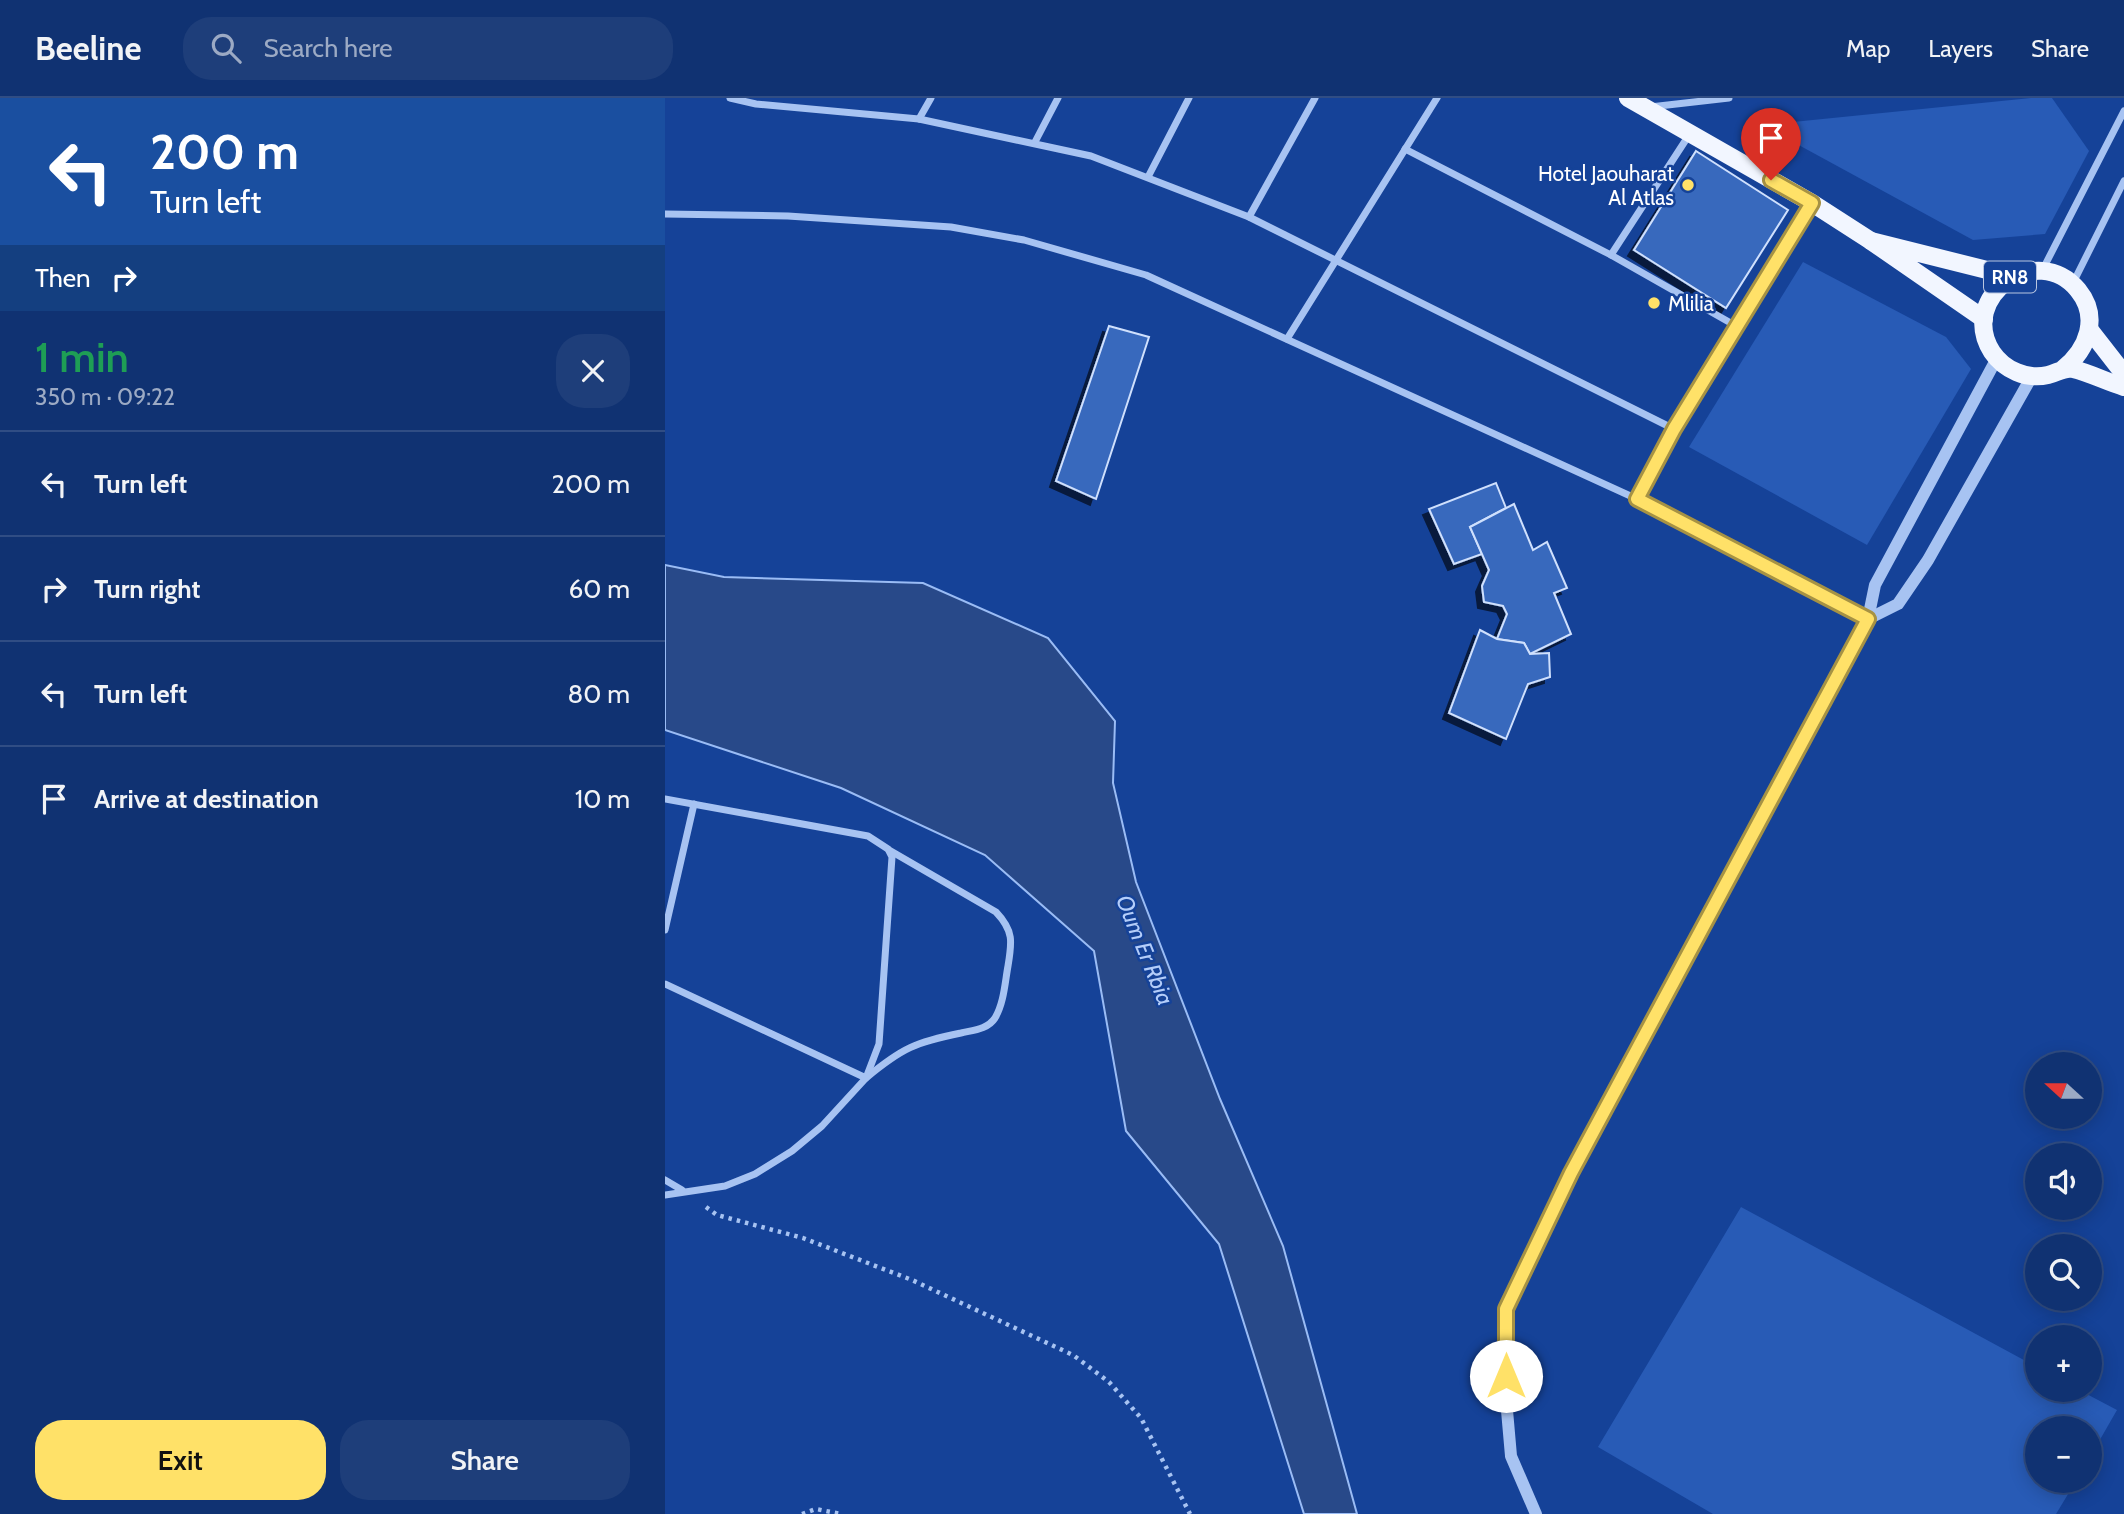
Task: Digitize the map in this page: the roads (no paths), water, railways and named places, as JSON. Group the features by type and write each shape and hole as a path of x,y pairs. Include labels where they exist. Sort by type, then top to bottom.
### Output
{"main road":[{"name":"RN8","path":"1635,103 1812,203 1984,319"},
{"name":"RN8","path":"1871,241 2011,276"},
{"name":"RN8","path":"1997,358 1985,335 1984,319 1988,302 1997,287 2011,276 2026,271 2043,270 2059,274 2073,284"},
{"path":"2063,369 2076,358 2085,345 2089,328 2089,312 2083,297 2073,284"},
{"path":"2089,328 2124,374"},
{"path":"1997,358 2015,372 2032,376 2072,368 2124,387"}],"street":[{"path":"730,98 790,107 919,119 1091,156 1249,217 1674,429"},
{"path":"790,107 795,98"},
{"path":"919,119 931,98"},
{"path":"1035,142 1058,98"},
{"path":"1148,177 1189,98"},
{"path":"1249,217 1315,98"},
{"path":"1287,340 1437,98"},
{"path":"1635,103 1729,98"},
{"path":"2043,270 2124,111"},
{"path":"1611,255 1690,134"},
{"path":"1405,149 1611,255 1735,326"},
{"path":"2073,284 2124,181"},
{"path":"1637,499 1674,429 1812,203"},
{"path":"665,214 788,216 951,227 1024,240 1146,275 1637,499 1868,619"},
{"path":"1536,1514 1511,1456 1506,1399 1506,1309 1571,1173 1868,619 1874,585 1997,358"},
{"path":"1868,619 1898,604 1928,560 1989,457 2032,376"},
{"path":"665,799 868,836 996,912 1009,925 1013,937 1001,1002 994,1019 984,1028 916,1042 893,1055 866,1078 822,1126 792,1151 755,1174 725,1186 682,1190 665,1195"},
{"path":"665,930 694,804"},
{"path":"866,1078 879,1044 891,887 892,857 888,849"},
{"path":"665,984 866,1078"},
{"path":"665,1180 682,1190"}],"water":[{"name":"Oum Er Rbia","path":"665,565 724,577 923,583 1048,638 1115,721 1113,783 1136,882 1220,1099 1283,1246 1357,1514 1304,1514 1219,1244 1126,1131 1094,951 985,855 841,788 665,730"}],"place":[{"name":"Hotel Jaouharat Al Atlas","path":"1688,185"},
{"name":"Mlilia","path":"1654,303"}]}
